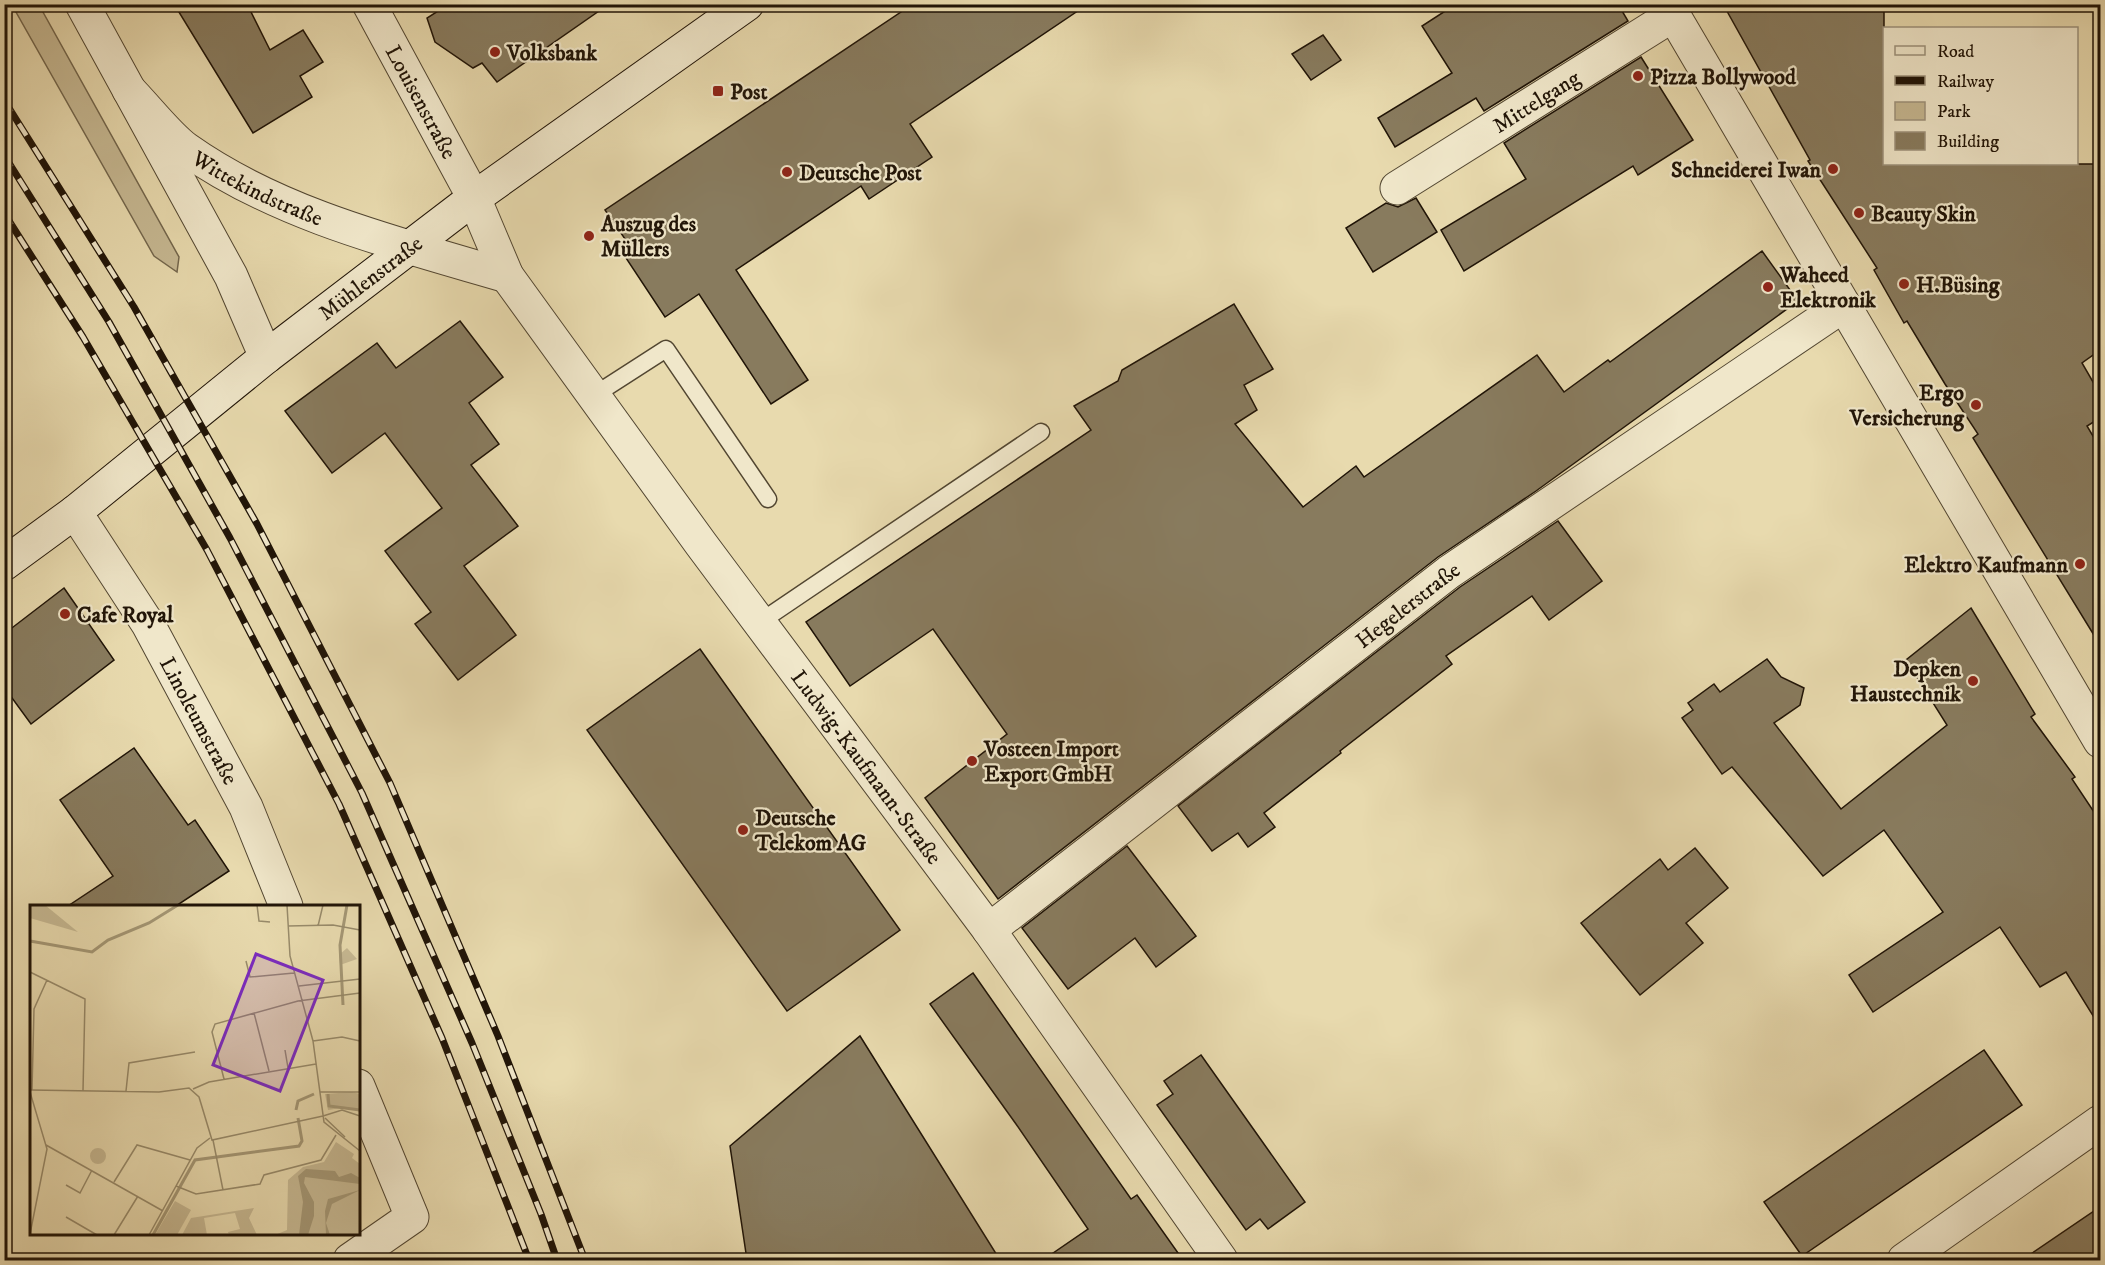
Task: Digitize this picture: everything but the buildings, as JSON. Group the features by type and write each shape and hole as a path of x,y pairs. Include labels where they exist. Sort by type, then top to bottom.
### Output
{"street":[{"name":"Wittekindstraße","path":"82,4 231,276 266,357"},
{"name":"Louisenstraße","path":"369,4 474,198"},
{"name":"Mühlenstraße","path":"4,564 75,512 266,357 474,198 747,4"},
{"name":"Mittelgang","path":"1397,188 1670,10"},
{"path":"1670,10 2100,741"},
{"name":"Wittekindstraße","path":"129,90 184,147 239,182 308,213 410,248"},
{"name":"Ludwig-Kaufmann-Straße","path":"474,198 507,276 593,396 989,930 1221,1260"},
{"path":"410,248 507,276"},
{"name":"Hegelerstraße","path":"989,930 1449,572 1844,305"},
{"name":"Linoleumstraße","path":"75,512 148,624 246,807 286,905"},
{"path":"350,1260 411,1217 360,1091"},
{"path":"1904,1260 2100,1122"}],"lane":[{"path":"593,396 666,349 768,499"},
{"path":"760,622 1041,432"}],"green space":[{"path":"12,5 39,5 179,257 177,272 154,256"}],"railway":[{"path":"4,100 134,307 257,524 390,783 498,1036 585,1260"},
{"path":"4,155 109,322 230,538 362,793 472,1043 541,1214 557,1260"},
{"path":"4,213 83,337 207,550 339,804 442,1038 529,1260"}],"place":[{"name":"Volksbank","path":"495,52"},
{"name":"Pizza Bollywood","path":"1638,76"},
{"name":"Post","path":"718,91"},
{"name":"Schneiderei Iwan","path":"1833,169"},
{"name":"Deutsche Post","path":"787,172"},
{"name":"Beauty Skin","path":"1859,213"},
{"name":"Auszug des Müllers","path":"589,236"},
{"name":"H.Büsing","path":"1904,284"},
{"name":"Waheed Elektronik","path":"1768,287"},
{"name":"Ergo Versicherung","path":"1976,405"},
{"name":"Elektro Kaufmann","path":"2080,564"},
{"name":"Cafe Royal","path":"65,614"},
{"name":"Depken Haustechnik","path":"1973,681"},
{"name":"Vosteen Import Export GmbH","path":"972,761"},
{"name":"Deutsche Telekom AG","path":"743,830"}]}
